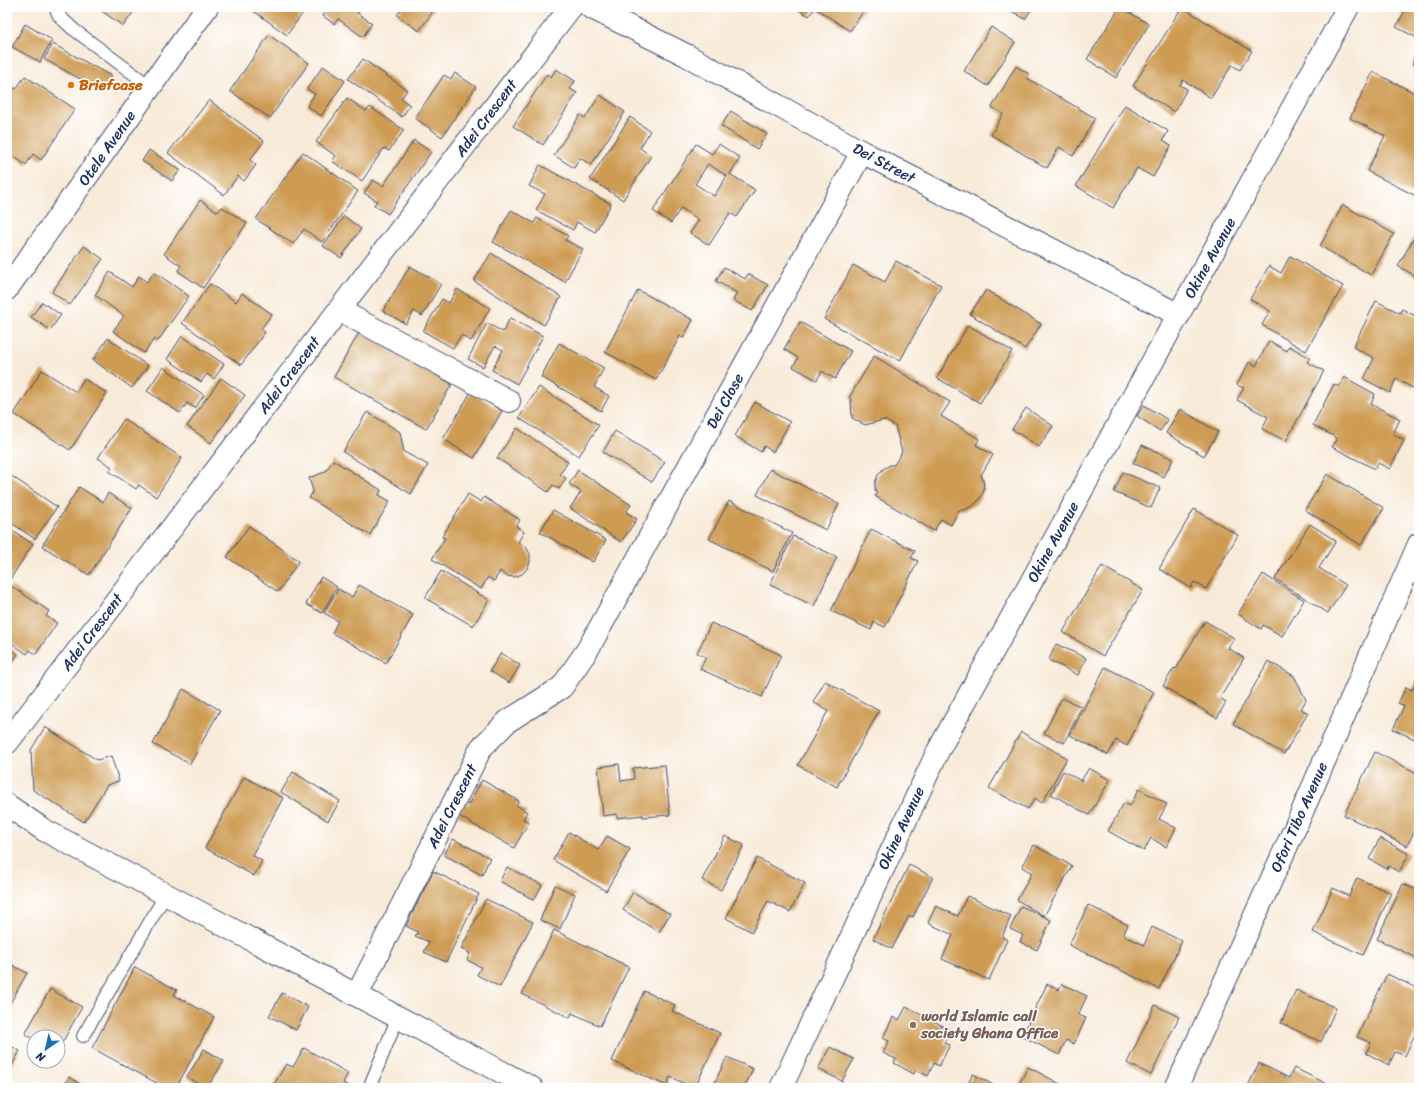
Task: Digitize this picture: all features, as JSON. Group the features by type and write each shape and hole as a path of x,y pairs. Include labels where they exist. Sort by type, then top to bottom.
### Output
{"street":[{"name":"Otele Avenue","path":"7,289 207,7"},
{"name":"Adei Crescent","path":"7,743 571,7"},
{"name":"Dei Street","path":"590,7 686,55 862,152 1179,314"},
{"name":"Okine Avenue","path":"781,1088 938,751 1348,7"},
{"name":"Dei Close","path":"588,649 862,152"},
{"path":"339,310 509,401"},
{"name":"Ofori Tibo Avenue","path":"1176,1088 1295,828 1419,544"},
{"name":"Adei Crescent","path":"357,995 481,748 508,721 562,687 588,649"},
{"path":"7,805 44,830 532,1088"}],"lane":[{"path":"55,7 59,16 73,30 151,87"},
{"path":"83,1036 166,894"},
{"path":"369,1088 398,1017"}],"building":[{"path":"96,7 132,7 131,8 135,10 123,26"},
{"path":"147,7 156,7 153,11"},
{"path":"248,7 307,7 287,35"},
{"path":"329,7 361,7 357,13 372,23 363,37 338,19 334,24 323,16"},
{"path":"403,7 436,7 419,31 397,15"},
{"path":"794,7 866,7 850,31 815,8 809,16"},
{"path":"1005,7 1033,7 1025,19"},
{"path":"1120,7 1149,24 1116,78 1087,59"},
{"path":"1182,7 1252,51 1240,70 1232,65 1211,98 1183,80 1180,85 1187,89 1174,112 1133,86"},
{"path":"1407,7 1419,7 1419,39 1396,27"},
{"path":"25,24 52,40 40,62 12,47"},
{"path":"991,27 1015,42 988,86 964,71"},
{"path":"269,35 309,63 270,118 230,91"},
{"path":"53,44 111,76 102,91 44,59"},
{"path":"1419,50 1419,67 1412,64"},
{"path":"363,59 407,90 401,99 410,105 402,117 348,79"},
{"path":"323,66 345,81 321,116 307,106 315,94 307,89"},
{"path":"1016,66 1029,74 1027,78 1095,118 1073,156 1059,147 1047,168 991,135 1003,114 992,107"},
{"path":"556,69 575,81 570,89 577,93 543,145 513,126 547,74 551,77"},
{"path":"1373,72 1419,95 1418,197 1367,171 1385,136 1350,118"},
{"path":"455,73 476,87 442,137 415,118 444,75 451,79"},
{"path":"25,76 75,109 41,160 33,154 26,165 7,152 7,83 16,89"},
{"path":"600,95 625,112 591,165 580,158 574,168 554,155 580,115 585,118"},
{"path":"347,98 366,111 370,107 404,130 389,151 384,148 362,181 332,161 336,156 316,142"},
{"path":"209,100 264,141 250,160 256,165 244,181 238,176 224,195 168,153"},
{"path":"1125,105 1168,131 1163,140 1171,146 1153,177 1137,168 1113,208 1076,186"},
{"path":"731,111 767,134 757,149 721,126"},
{"path":"630,117 650,131 640,148 651,156 623,200 590,179"},
{"path":"414,140 431,152 388,214 374,205 377,201 364,193 373,180 383,186"},
{"path":"696,144 712,154 719,144 740,158 730,174 755,190 737,217 730,213 709,245 690,233 699,220 681,208 671,223 653,211","holes":["708,164 727,176 714,196 695,184"]},
{"path":"149,150 180,170 172,181 142,161"},
{"path":"303,152 358,191 322,242 304,229 293,244 256,219"},
{"path":"540,165 611,204 595,232 577,222 573,230 536,210 545,194 529,186"},
{"path":"200,200 218,212 222,207 247,223 203,288 178,271 181,266 164,254"},
{"path":"1343,205 1394,234 1371,275 1320,246"},
{"path":"511,210 534,223 537,218 568,236 565,240 583,249 565,282 493,242"},
{"path":"344,216 361,229 341,258 323,246"},
{"path":"1419,229 1419,278 1398,266"},
{"path":"84,246 103,259 70,305 52,292"},
{"path":"491,253 561,297 544,325 474,281"},
{"path":"1290,256 1343,286 1306,351 1262,325 1270,311 1250,299 1269,266 1281,273"},
{"path":"896,261 941,285 900,361 824,319 853,265 885,282"},
{"path":"410,266 441,284 422,316 414,311 406,324 383,311"},
{"path":"724,267 745,279 748,274 768,285 752,311 733,300 737,293 716,281"},
{"path":"110,272 132,287 139,276 147,282 154,272 189,296 158,341 154,339 144,353 113,331 124,316 95,295"},
{"path":"210,284 236,302 242,293 272,314 261,329 265,332 241,365 182,323"},
{"path":"457,289 490,308 471,341 461,335 453,348 423,331 442,299 449,303"},
{"path":"638,290 693,320 683,338 680,336 656,380 605,352"},
{"path":"986,290 1041,324 1025,349 970,314"},
{"path":"1376,301 1400,313 1402,309 1419,318 1419,377 1413,388 1396,379 1390,393 1364,379 1374,358 1353,347"},
{"path":"42,302 61,315 50,330 31,317"},
{"path":"510,318 543,336 517,384 492,370 503,350 495,346 483,367 468,359 487,323 503,332"},
{"path":"800,322 851,351 835,379 822,371 817,380 793,367 798,358 784,349"},
{"path":"968,325 1012,351 980,403 937,378"},
{"path":"360,331 452,384 426,429 334,377"},
{"path":"182,336 224,364 214,379 207,374 201,382 167,359"},
{"path":"108,338 148,366 132,388 93,360"},
{"path":"1269,341 1287,351 1289,346 1310,358 1307,362 1324,371 1286,441 1262,429 1268,417 1237,400 1244,388 1237,385 1249,362 1256,366"},
{"path":"559,343 604,368 594,387 609,396 601,411 541,377"},
{"path":"874,356 950,402 941,416 979,439 976,445 993,455 981,475 984,490 980,499 973,506 964,510 959,510 951,525 941,519 934,531 875,496 877,493 875,483 878,475 883,469 890,465 894,465 902,452 895,426 884,420 865,425 852,418 851,399 849,398"},
{"path":"163,367 204,395 195,408 187,403 180,413 147,391"},
{"path":"42,370 76,392 84,379 107,393 70,450 14,414"},
{"path":"1344,377 1375,394 1371,404 1400,419 1393,434 1404,440 1390,469 1378,463 1375,469 1332,447 1337,438 1313,425 1334,384 1339,387"},
{"path":"221,378 245,395 211,443 187,426"},
{"path":"539,387 599,425 579,456 519,418"},
{"path":"471,392 502,411 474,458 443,439"},
{"path":"755,402 790,422 773,452 764,446 761,452 735,436"},
{"path":"1144,405 1168,420 1160,431 1137,416"},
{"path":"1026,408 1053,426 1039,447 1012,429"},
{"path":"1180,409 1218,432 1204,456 1166,433"},
{"path":"367,412 400,432 404,452 428,465 411,494 343,452"},
{"path":"124,419 182,458 156,497 139,485 136,489 109,471 112,467 98,458"},
{"path":"517,428 568,462 560,474 566,478 559,489 553,485 548,492 497,458"},
{"path":"615,431 665,462 652,482 603,452"},
{"path":"1142,445 1173,459 1164,477 1133,463"},
{"path":"333,460 381,490 379,495 390,501 370,535 309,498 313,491 309,478 325,472"},
{"path":"770,469 839,504 826,530 757,495"},
{"path":"578,470 631,505 626,512 637,519 621,542 570,508 581,492 569,484"},
{"path":"1123,472 1160,488 1151,508 1114,492"},
{"path":"7,473 57,507 35,539 7,520"},
{"path":"1327,474 1384,508 1361,545 1305,510"},
{"path":"79,487 103,502 108,493 132,508 89,575 42,546"},
{"path":"468,494 481,502 484,497 520,520 516,526 524,532 518,542 526,547 530,554 530,562 527,569 522,574 514,577 506,576 500,571 494,581 488,577 481,589 432,559 445,538 442,537"},
{"path":"729,501 792,533 773,571 709,539"},
{"path":"1194,509 1238,535 1206,589 1194,582 1191,588 1159,569"},
{"path":"553,510 606,540 593,562 540,532"},
{"path":"1310,524 1336,541 1319,568 1346,585 1328,613 1275,579"},
{"path":"249,526 299,561 278,592 227,557"},
{"path":"7,527 33,544 7,584"},
{"path":"871,529 915,551 911,558 918,561 885,627 874,622 871,630 831,611"},
{"path":"793,536 837,557 814,606 770,585"},
{"path":"1102,566 1143,590 1103,656 1063,632"},
{"path":"441,571 489,600 473,626 425,598"},
{"path":"1263,574 1304,600 1282,636 1263,625 1261,629 1238,614"},
{"path":"321,577 337,587 322,613 306,604"},
{"path":"359,585 413,615 386,663 332,633 338,621 324,613 338,589 352,597"},
{"path":"11,586 49,611 46,616 57,623 36,654 30,650 27,654 7,640 7,592"},
{"path":"1205,621 1234,638 1228,648 1244,658 1220,698 1226,702 1217,718 1163,686 1174,668 1176,669"},
{"path":"711,623 781,655 762,697 700,669 706,657 697,653"},
{"path":"1056,644 1086,658 1078,675 1049,660"},
{"path":"7,647 18,654 7,670"},
{"path":"501,653 520,665 509,683 490,671"},
{"path":"1268,661 1294,676 1306,700 1301,709 1308,713 1284,754 1233,724"},
{"path":"1105,667 1154,692 1127,746 1116,740 1108,755 1070,735"},
{"path":"1419,676 1419,741 1393,729 1404,706 1398,703 1406,687 1412,690"},
{"path":"825,681 879,711 837,787 798,765 828,711 813,702"},
{"path":"183,689 220,710 190,764 153,744"},
{"path":"1062,698 1082,707 1064,743 1044,733"},
{"path":"45,727 97,760 111,756 119,781 107,785 84,822 33,790 31,750"},
{"path":"1021,732 1067,758 1042,803 1035,798 1028,809 989,788"},
{"path":"1375,752 1419,774 1419,822 1407,846 1344,815"},
{"path":"619,764 621,781 634,779 633,768 665,765 670,815 643,817 643,815 617,818 617,814 603,816 598,767"},
{"path":"1089,768 1110,780 1089,815 1051,794 1063,771 1081,781"},
{"path":"293,772 340,801 328,821 281,792"},
{"path":"244,777 283,798 252,855 262,861 254,876 205,848"},
{"path":"482,780 519,801 516,805 527,812 523,819 529,822 514,848 457,815 465,803 468,805"},
{"path":"1139,789 1167,804 1159,819 1176,828 1166,847 1151,838 1144,851 1108,831 1124,803 1130,806"},
{"path":"569,832 598,850 607,836 630,849 606,891 553,860"},
{"path":"725,836 744,845 721,890 702,880"},
{"path":"1380,838 1409,854 1399,872 1388,866 1387,869 1369,859"},
{"path":"453,839 490,858 482,875 444,855"},
{"path":"1034,845 1072,866 1044,916 1017,900 1032,873 1022,867"},
{"path":"757,858 805,883 790,912 768,901 752,932 726,918"},
{"path":"909,865 933,877 913,917 909,916 892,949 873,939"},
{"path":"507,867 542,885 534,900 500,881"},
{"path":"433,871 479,894 446,962 424,952 429,942 415,936 418,932 406,926"},
{"path":"1357,878 1391,893 1363,955 1313,932 1333,888 1349,896"},
{"path":"1403,884 1419,891 1419,959 1377,939"},
{"path":"555,885 575,894 560,929 540,920"},
{"path":"633,892 670,914 659,932 623,910"},
{"path":"967,896 1011,916 1002,937 1007,940 989,980 942,959 953,935 928,923 936,906 958,916"},
{"path":"486,899 533,922 500,987 477,975 481,967 467,960 470,953 461,949"},
{"path":"1088,905 1128,925 1123,935 1144,945 1152,927 1182,941 1159,989 1069,945"},
{"path":"1021,906 1051,920 1037,950 1020,942 1023,935 1010,929"},
{"path":"554,930 629,967 600,1026 572,1013 570,1018 522,994"},
{"path":"7,962 27,973 7,1009"},
{"path":"135,967 177,990 174,995 214,1017 176,1088 166,1088 92,1048"},
{"path":"1387,974 1419,989 1419,1026 1405,1056 1395,1052 1389,1065 1366,1053 1371,1043 1357,1037"},
{"path":"1047,984 1059,990 1062,984 1087,996 1078,1015 1086,1018 1074,1044 1066,1040 1059,1055 1022,1036"},
{"path":"50,989 82,1007 66,1036 66,1029 28,1029"},
{"path":"1296,990 1336,1008 1321,1042 1281,1023"},
{"path":"644,991 675,1005 672,1011 720,1033 695,1088 670,1077 667,1086 612,1061"},
{"path":"282,993 308,1007 296,1030 269,1016"},
{"path":"1155,1005 1179,1017 1151,1075 1127,1063"},
{"path":"906,1007 951,1030 944,1043 950,1045 939,1066 934,1063 928,1076 916,1070 914,1074 894,1063 896,1059 883,1053 889,1041 883,1038 893,1017 899,1020"},
{"path":"7,1044 20,1051 7,1074"},
{"path":"830,1047 854,1059 842,1081 818,1069"},
{"path":"304,1048 348,1073 343,1083 350,1088 272,1088 286,1064 293,1067"},
{"path":"204,1049 224,1061 207,1088 204,1088 187,1077"},
{"path":"727,1057 753,1069 744,1088 712,1088"},
{"path":"1259,1063 1289,1078 1294,1068 1336,1088 1247,1088"},
{"path":"1028,1067 1068,1088 1017,1088"},
{"path":"973,1074 999,1088 966,1088"},
{"path":"69,1077 87,1088 63,1088"}],"place":[{"name":"Briefcase","path":"71,85"},
{"name":"world Islamic call society Ghana Office","path":"913,1025"}]}
